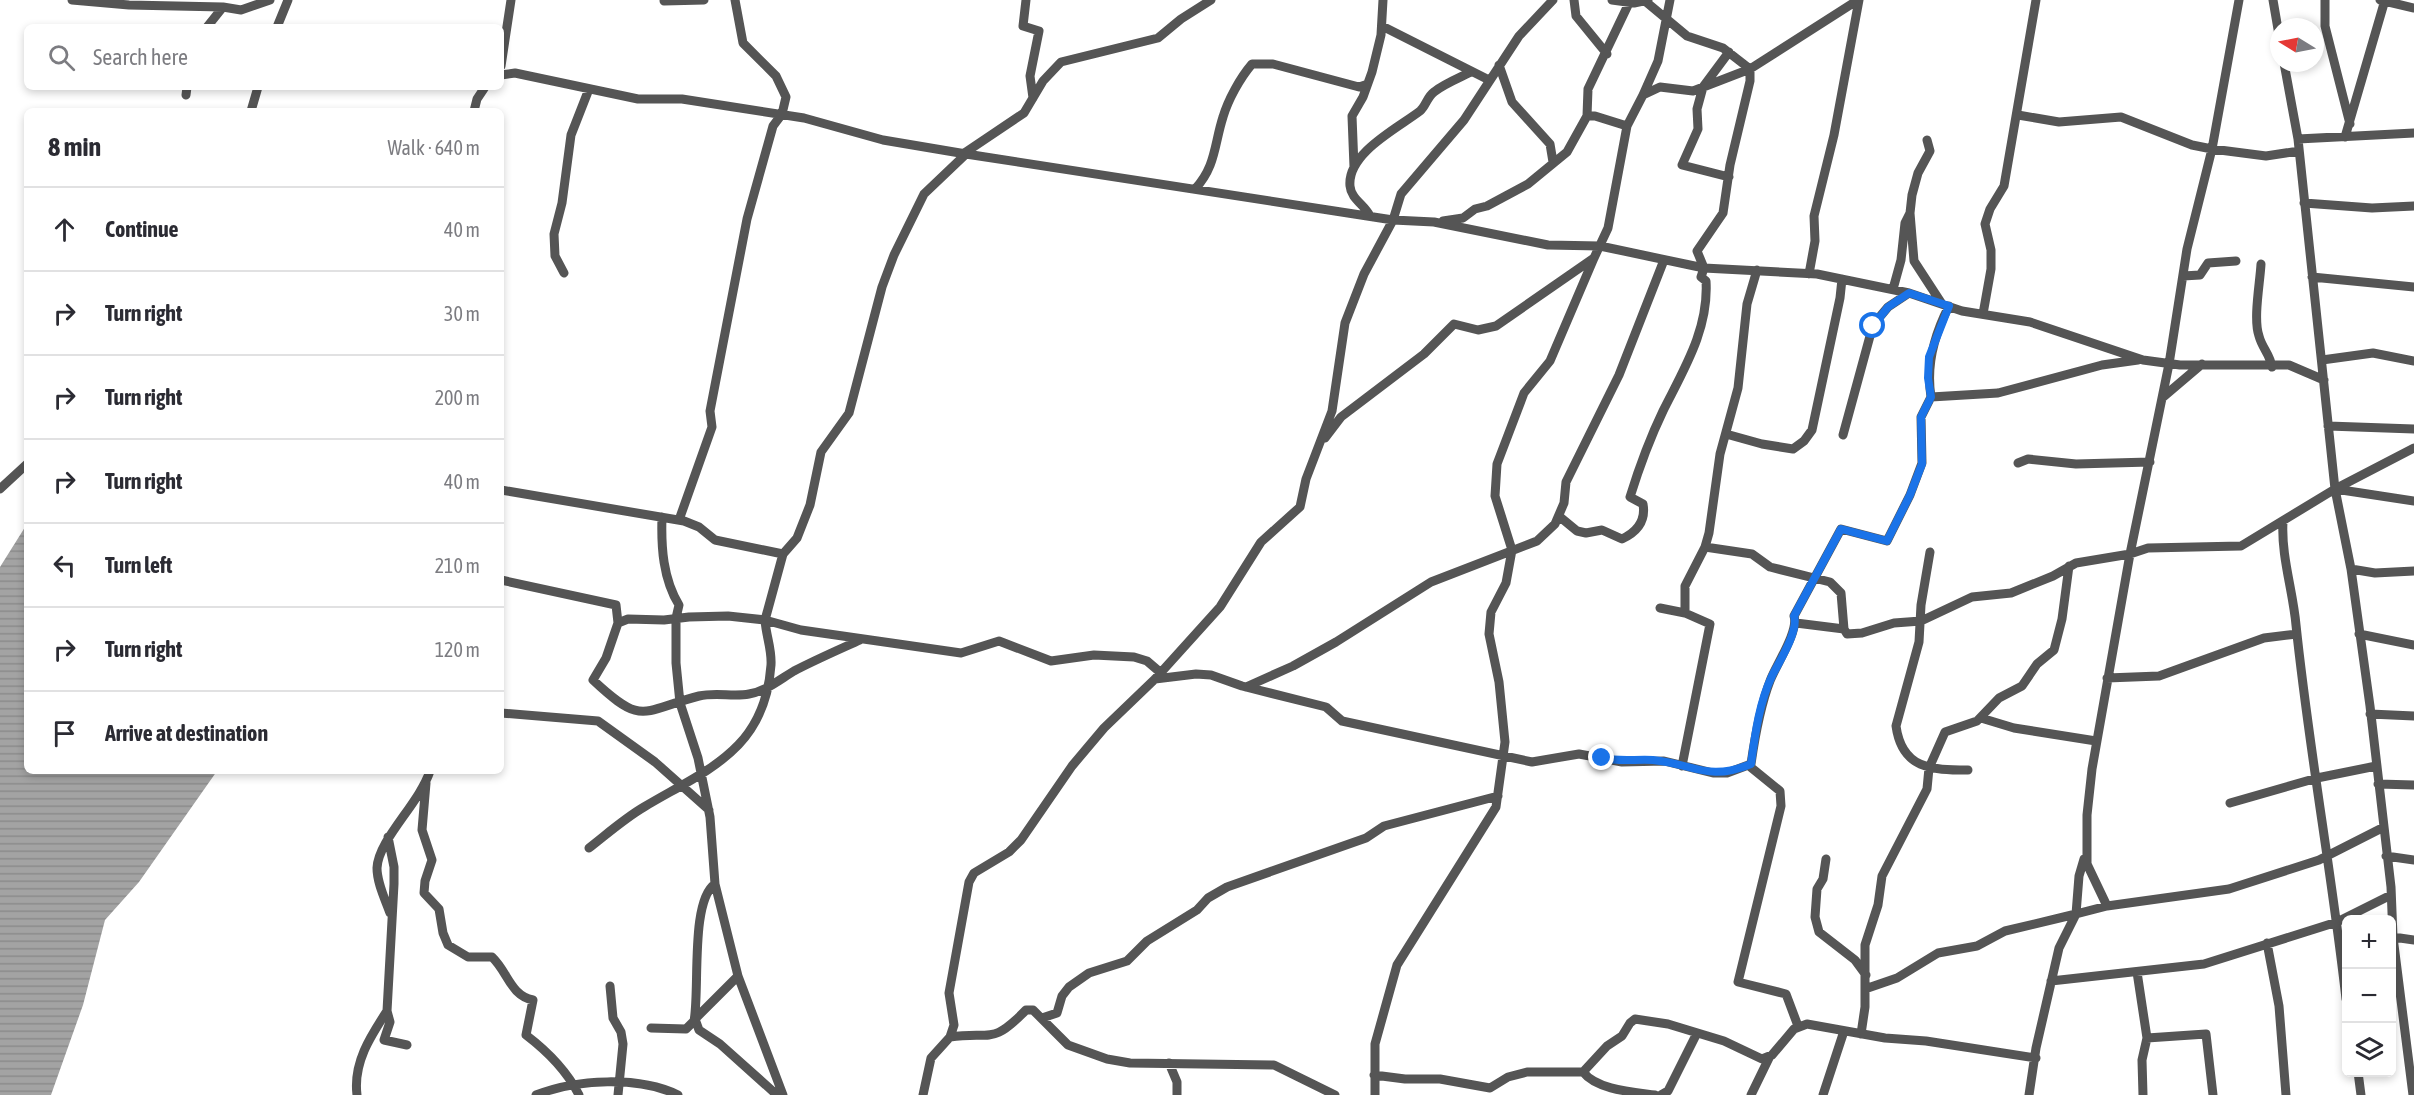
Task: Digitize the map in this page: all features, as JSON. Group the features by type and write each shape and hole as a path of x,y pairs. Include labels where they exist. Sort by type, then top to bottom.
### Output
{"street":[{"path":"72,0 129,5 241,9 270,0"},
{"path":"278,24 288,0"},
{"path":"504,46 511,0"},
{"path":"664,1 704,0"},
{"path":"679,520 712,427 710,411 747,219 773,126 782,114 786,97 776,76 743,43 735,0"},
{"path":"1026,0 1023,26 1039,31 1029,81 1033,98"},
{"path":"589,848 643,808 702,776 738,747 757,723 767,688 771,648 766,638 765,620 783,554 797,538 810,505 821,452 849,413 880,294 894,255 924,194 964,154 1024,113 1043,81 1061,62 1158,38 1211,0"},
{"path":"1370,216 1364,206 1352,195 1350,186 1354,167 1352,116 1363,97 1365,85 1372,72 1382,26 1383,0"},
{"path":"923,1095 927,1088 932,1058 950,1037 954,1020 950,988 958,956 969,882 974,873 1009,852 1022,840 1072,766 1104,728 1158,676 1223,602 1261,542 1300,507 1306,479 1337,391 1345,323 1364,274 1393,220 1401,194 1464,120 1519,36 1553,0"},
{"path":"1574,0 1576,16 1607,54"},
{"path":"1612,0 1629,3 1646,1 1688,36 1729,52 1750,69"},
{"path":"1643,95 1660,87 1693,91 1750,69 1858,0"},
{"path":"1809,274 1815,241 1814,216 1834,135 1858,0"},
{"path":"1983,314 1991,260 1985,224 1990,209 2004,186 2036,0"},
{"path":"2107,906 2086,864 2096,741 2130,554 2169,364 2187,249 2212,149 2239,0"},
{"path":"2273,0 2276,18"},
{"path":"2325,0 2325,26 2350,125"},
{"path":"2345,137 2383,0 2414,8"},
{"path":"1375,1095 1377,1033 1397,965 1490,821 1498,796 1505,742 1499,682 1488,634 1491,612 1506,582 1512,550 1495,496 1497,464 1524,393 1550,361 1608,228 1627,126 1658,61 1669,1"},
{"path":"1434,222 1463,218 1475,208 1486,206 1528,184 1573,144 1587,116 1588,89 1607,54 1629,3"},
{"path":"209,24 223,7"},
{"path":"1382,26 1489,80"},
{"path":"1728,177 1682,165 1698,129 1697,109 1703,87 1729,52"},
{"path":"1195,189 1208,175 1223,116 1245,72 1252,64 1273,64 1359,87 1365,85"},
{"path":"1499,65 1512,102 1550,144 1553,162"},
{"path":"1560,517 1577,531 1586,533 1602,530 1616,538 1630,535 1640,525 1645,514 1643,504 1630,497 1654,430 1686,368 1701,328 1707,302 1706,280 1701,277 1704,268 1697,250 1723,213 1728,177 1750,81 1750,69"},
{"path":"1354,167 1381,137 1424,107 1433,92 1471,72"},
{"path":"2286,72 2298,139 2335,489 2351,569 2384,827 2392,915"},
{"path":"504,75 515,73 638,99 682,99 782,114 883,140 964,154 1393,220 1434,222 1548,244 1600,246 1704,268 1809,274 1842,279 1909,293 1962,311 2030,322 2143,360 2169,364 2272,367 2289,365 2324,380"},
{"path":"564,273 555,256 554,234 562,203 571,135 589,88"},
{"path":"252,108 257,90"},
{"path":"475,108 483,90"},
{"path":"2018,115 2060,122 2121,117 2192,145 2212,149 2266,156 2299,151"},
{"path":"1587,116 1601,117 1627,126"},
{"path":"2298,139 2385,132 2414,133"},
{"path":"1893,289 1901,260 1905,223 1910,213 1918,173 1930,151 1927,140"},
{"path":"2304,203 2372,208 2414,206"},
{"path":"1910,213 1914,261 1946,305"},
{"path":"1317,450 1341,417 1424,354 1454,324 1478,330 1496,326 1594,258"},
{"path":"1246,687 1293,666 1336,642 1431,582 1537,540 1560,517 1566,482 1619,375 1664,260"},
{"path":"2183,276 2200,275 2208,263 2213,261 2236,261"},
{"path":"2261,264 2257,329 2270,355 2272,367"},
{"path":"1685,613 1685,585 1705,547 1720,454 1738,388 1747,304 1756,270"},
{"path":"2312,278 2414,287"},
{"path":"1726,434 1762,444 1793,449 1804,441 1812,430 1820,400 1842,279"},
{"path":"1843,435 1873,326 1888,307 1909,293"},
{"path":"618,623 628,619 664,620 728,616 765,620 801,630 860,640 967,653 999,641 1051,661 1094,655 1139,658 1158,676 1204,674 1326,707 1339,719 1359,725 1502,757 1532,762 1579,754 1622,762 1652,760 1720,773 1751,764 1768,687 1796,623 1794,616 1841,529 1887,541 1910,495 1922,464 1921,417 1931,397 1928,378 1929,357 1946,305"},
{"path":"2322,360 2373,353 2414,361"},
{"path":"1931,397 1998,393 2102,365 2143,360"},
{"path":"2162,398 2202,364"},
{"path":"2328,426 2414,429"},
{"path":"1705,547 1752,554 1770,567 1814,580 1830,582 1841,593 1844,629 1847,634 1862,633 1894,623 1920,621 1972,597 2011,593 2076,563 2130,554 2148,548 2241,546 2335,489 2414,448"},
{"path":"2018,462 2028,459 2076,464 2150,462"},
{"path":"0,489 4,480 24,466"},
{"path":"2335,489 2414,501"},
{"path":"504,491 679,520 699,527 715,540 783,554"},
{"path":"662,517 661,547 671,592 679,605 676,618 676,663 680,703 702,776 709,810 715,884 738,976 783,1095"},
{"path":"2283,522 2282,536 2297,634 2307,727 2317,778 2342,969"},
{"path":"1930,552 1919,642 1896,726 1898,740 1907,757 1929,768 1968,770"},
{"path":"1861,1034 1866,975 1865,945 1878,905 1882,876 1927,789 1929,768 1945,732 1981,718 1999,698 2022,686 2037,664 2054,650 2062,620 2069,567"},
{"path":"2351,569 2375,573 2414,571"},
{"path":"504,583 616,605 618,623 606,658 593,680 620,705 630,710 652,712 700,696 748,694 767,688 793,672 860,640"},
{"path":"1660,608 1685,613 1710,624 1682,766"},
{"path":"1796,623 1844,629"},
{"path":"2107,678 2159,676 2264,638 2297,634"},
{"path":"2359,634 2414,645"},
{"path":"504,713 598,721 655,762 709,810"},
{"path":"2370,714 2414,716"},
{"path":"1981,718 2014,728 2096,741"},
{"path":"1748,765 1780,791 1781,806 1738,982 1786,994 1798,1026"},
{"path":"2230,803 2317,778 2376,766"},
{"path":"390,913 377,869 380,852 388,837 416,803 429,774"},
{"path":"426,783 422,830 432,861 424,889 426,897 439,909 445,941 453,949 468,957 492,957 514,989 525,998 533,1000 526,1035 540,1045 573,1084 579,1095"},
{"path":"2378,784 2414,785"},
{"path":"1042,1018 1057,1013 1065,993 1085,975 1128,961 1147,941 1197,910 1208,898 1227,887 1366,838 1384,826 1498,796"},
{"path":"1865,989 1898,978 1938,953 1977,946 2005,931 2107,906 2229,889 2328,855 2384,827"},
{"path":"388,837 394,867 390,913 391,975 387,1011 390,1022 384,1040 407,1045"},
{"path":"2029,1095 2051,981 2059,948 2076,914 2079,876 2086,853"},
{"path":"2386,856 2414,860"},
{"path":"1826,859 1823,879 1817,889 1815,917 1820,932 1855,960 1866,975"},
{"path":"715,884 704,897 697,945 695,1019 699,1030 720,1044 777,1095"},
{"path":"2051,981 2204,964 2337,922 2391,894"},
{"path":"2396,937 2414,940"},
{"path":"2267,943 2279,1006 2286,1095"},
{"path":"2396,954 2410,1034 2413,1093"},
{"path":"2137,972 2148,1038 2142,1060 2143,1095"},
{"path":"651,1028 686,1029 738,976"},
{"path":"610,986 613,1018 621,1032 623,1044 618,1095"},
{"path":"950,1037 996,1035 1013,1024 1028,1009 1036,1011 1068,1045 1107,1059 1130,1063 1275,1065 1335,1095"},
{"path":"357,1095 357,1071 361,1057 387,1011"},
{"path":"1374,1076 1405,1080 1440,1078 1490,1088 1508,1077 1527,1072 1583,1072 1607,1046 1622,1036 1633,1020 1668,1024 1724,1041 1762,1059 1769,1058"},
{"path":"1751,1095 1769,1058 1798,1026 1807,1024 1861,1034 2036,1058"},
{"path":"1823,1095 1844,1031"},
{"path":"1661,1095 1668,1091 1697,1033"},
{"path":"2148,1038 2206,1034 2214,1095"},
{"path":"1169,1063 1177,1082 1177,1095"},
{"path":"1583,1072 1589,1079 1626,1090 1655,1095"},
{"path":"2359,1077 2361,1095"},
{"path":"536,1095 589,1081 647,1084 678,1095"}],"shaded area":[{"path":"24,529 24,774 215,774 139,882 105,920 83,1005 51,1095 0,1095 0,567"}],"route":[{"path":"1602,758 1622,762 1664,761 1706,773 1727,773 1751,764 1768,687 1796,623 1794,616 1841,529 1887,541 1910,495 1922,464 1921,417 1931,397 1928,378 1929,357 1949,306 1909,293 1888,307 1873,326"}]}
